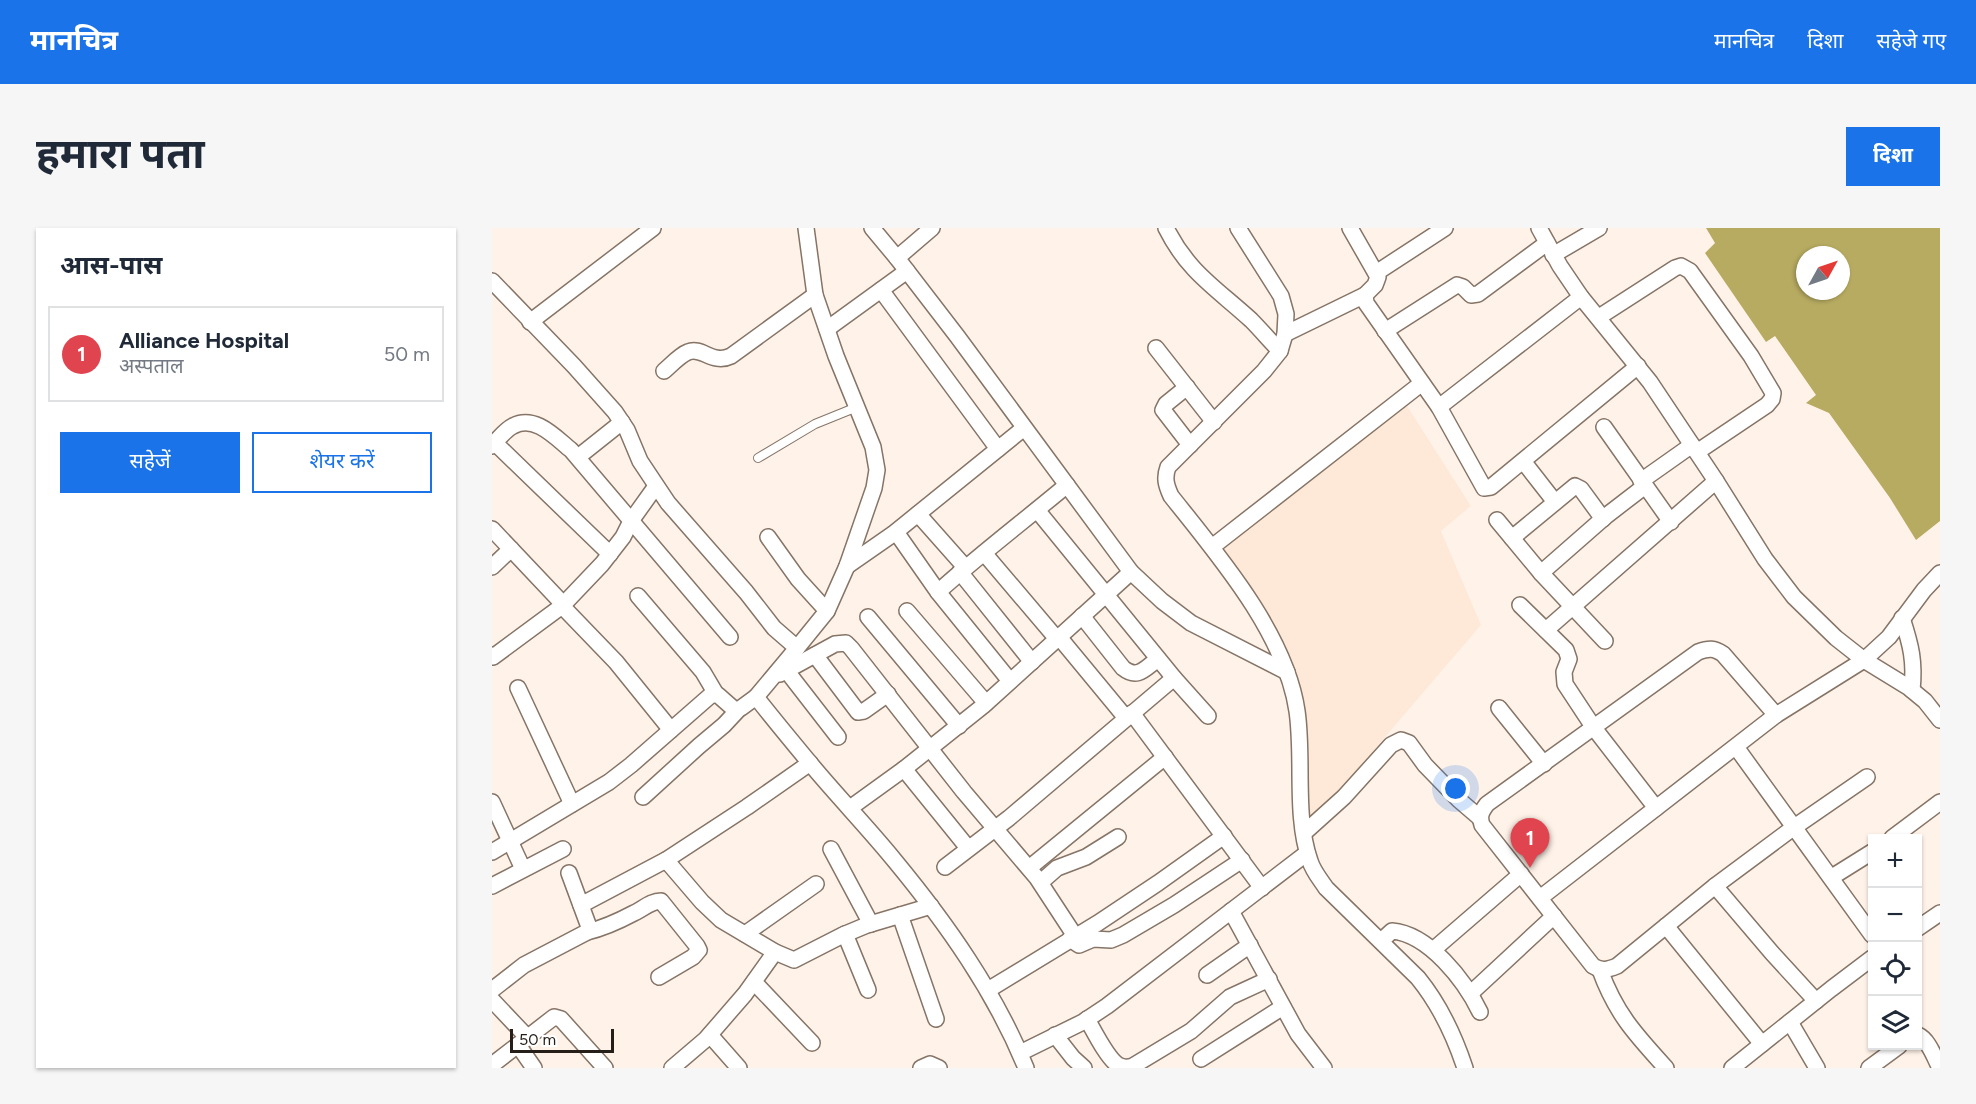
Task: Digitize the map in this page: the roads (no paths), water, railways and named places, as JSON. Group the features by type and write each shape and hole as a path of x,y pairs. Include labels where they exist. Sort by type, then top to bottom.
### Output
{"street":[{"path":"530,322 653,228"},
{"path":"643,797 738,710 756,697 827,611 847,566 874,488 877,470 873,447 815,295 806,228"},
{"path":"872,228 907,271 1131,572 1162,601 1191,623 1287,672"},
{"path":"897,258 932,228"},
{"path":"1166,228 1186,262 1202,279 1251,320 1280,351"},
{"path":"1238,228 1281,296 1286,314 1285,334 1280,351 1264,371 1168,467 1165,477 1172,496 1212,547 1261,620 1287,672 1297,710 1304,833 1307,853 1315,872 1326,888 1418,978 1431,994 1449,1028 1465,1068"},
{"path":"1285,334 1365,295 1375,285 1378,277 1350,228"},
{"path":"1376,273 1427,233 1445,228"},
{"path":"1539,228 1581,297 1638,366 1766,559 1794,597 1836,638 1864,660 1912,690 1925,701 1940,720"},
{"path":"1385,331 1454,286 1459,285 1471,295 1478,294 1550,249 1599,228"},
{"path":"1541,573 1643,484 1694,449 1762,409 1772,399 1773,393 1751,356 1690,270 1681,266 1675,268 1599,317"},
{"path":"827,329 907,271"},
{"path":"492,281 574,366 622,422 640,460 668,503 746,592 774,628 796,648"},
{"path":"881,290 998,449"},
{"path":"664,370 687,352 698,352 719,360 731,356 815,295"},
{"path":"1365,295 1366,303 1439,407 1484,488 1491,488 1638,366"},
{"path":"1439,407 1581,297"},
{"path":"1156,348 1214,422"},
{"path":"1212,547 1422,382"},
{"path":"1187,387 1166,404 1163,410 1190,445"},
{"path":"578,457 622,422"},
{"path":"610,554 494,444 513,426 530,423 547,430 578,457 730,637"},
{"path":"1604,427 1671,522"},
{"path":"847,566 896,532 1024,428"},
{"path":"1523,461 1555,502"},
{"path":"1546,630 1716,481"},
{"path":"938,592 962,569 984,554 1067,485"},
{"path":"492,655 493,657 562,605 610,554 657,486"},
{"path":"1512,538 1572,487 1577,486 1603,519"},
{"path":"1037,510 1158,659 1208,716"},
{"path":"918,514 1032,662"},
{"path":"1497,520 1541,573 1605,641"},
{"path":"492,529 616,662 671,730"},
{"path":"896,532 938,592 1010,681"},
{"path":"768,537 798,579 827,611"},
{"path":"492,567 511,549"},
{"path":"984,554 1165,757 1262,888"},
{"path":"850,808 959,726 1131,572"},
{"path":"1540,898 1776,715 1864,660 1889,637 1924,590 1940,573"},
{"path":"638,596 703,672 716,694 732,709 738,710"},
{"path":"1520,605 1568,654 1565,684 1594,728 1656,808"},
{"path":"907,611 986,703"},
{"path":"1082,616 1129,673 1140,672 1158,659"},
{"path":"868,617 959,726"},
{"path":"1902,618 1912,647 1914,663 1912,690"},
{"path":"772,678 835,644 846,643 964,792 1041,882 1077,945 1094,939 1116,938 1174,905 1242,860"},
{"path":"1666,1068 1623,1018 1615,1006 1600,970 1593,966 1482,825 1480,818 1482,811 1487,804 1698,652 1709,648 1723,654 1776,715"},
{"path":"815,655 858,712 864,711 888,694"},
{"path":"786,670 838,737"},
{"path":"945,867 1174,678"},
{"path":"518,688 572,804"},
{"path":"492,852 631,765 716,694"},
{"path":"756,697 931,906 988,990 1010,1031 1026,1068"},
{"path":"1499,708 1544,764"},
{"path":"1304,833 1344,797 1391,745 1401,740 1409,743 1425,765 1480,818"},
{"path":"1736,747 1868,930"},
{"path":"1029,868 1165,757"},
{"path":"581,905 666,860 810,763"},
{"path":"904,769 968,848"},
{"path":"1600,970 1617,966 1715,886 1867,777"},
{"path":"492,802 523,870"},
{"path":"1897,834 1940,802"},
{"path":"988,990 1158,883 1224,836"},
{"path":"1041,882 1057,868 1086,857 1118,837"},
{"path":"492,886 563,849"},
{"path":"831,849 871,924"},
{"path":"1020,1053 1107,1006 1307,853"},
{"path":"1832,878 1868,855"},
{"path":"666,860 702,902 721,920 775,952 794,960 845,934 931,906"},
{"path":"569,873 589,927 587,932"},
{"path":"1433,950 1521,874"},
{"path":"745,934 816,884"},
{"path":"1715,886 1816,1001"},
{"path":"492,990 524,965 587,932 602,928 654,902 661,901 699,950 693,957 658,977"},
{"path":"1231,911 1298,1034 1324,1068"},
{"path":"1922,925 1940,913"},
{"path":"900,915 936,1018"},
{"path":"1470,993 1554,916"},
{"path":"1666,926 1762,1044"},
{"path":"1380,941 1392,931 1405,932 1433,950 1470,993 1480,1012"},
{"path":"845,934 868,990"},
{"path":"1208,975 1250,945"},
{"path":"672,1068 710,1035 754,982 775,952"},
{"path":"1737,1066 1868,961"},
{"path":"1086,1019 1112,1060 1125,1068 1133,1066 1191,1031 1230,997 1269,979"},
{"path":"754,982 812,1043"},
{"path":"492,1000 522,1041 534,1068"},
{"path":"1201,1059 1283,1007"},
{"path":"492,1065 550,1018 557,1017 604,1068"},
{"path":"1790,1022 1817,1068"},
{"path":"710,1035 739,1068"},
{"path":"1055,1035 1084,1068"},
{"path":"1922,1037 1940,1068"},
{"path":"1869,1068 1894,1050"},
{"path":"921,1068 930,1064 939,1068"}],"lane":[{"path":"758,458 815,424 857,407"}],"place":[{"name":"Alliance Hospital","path":"1530,868"}]}
